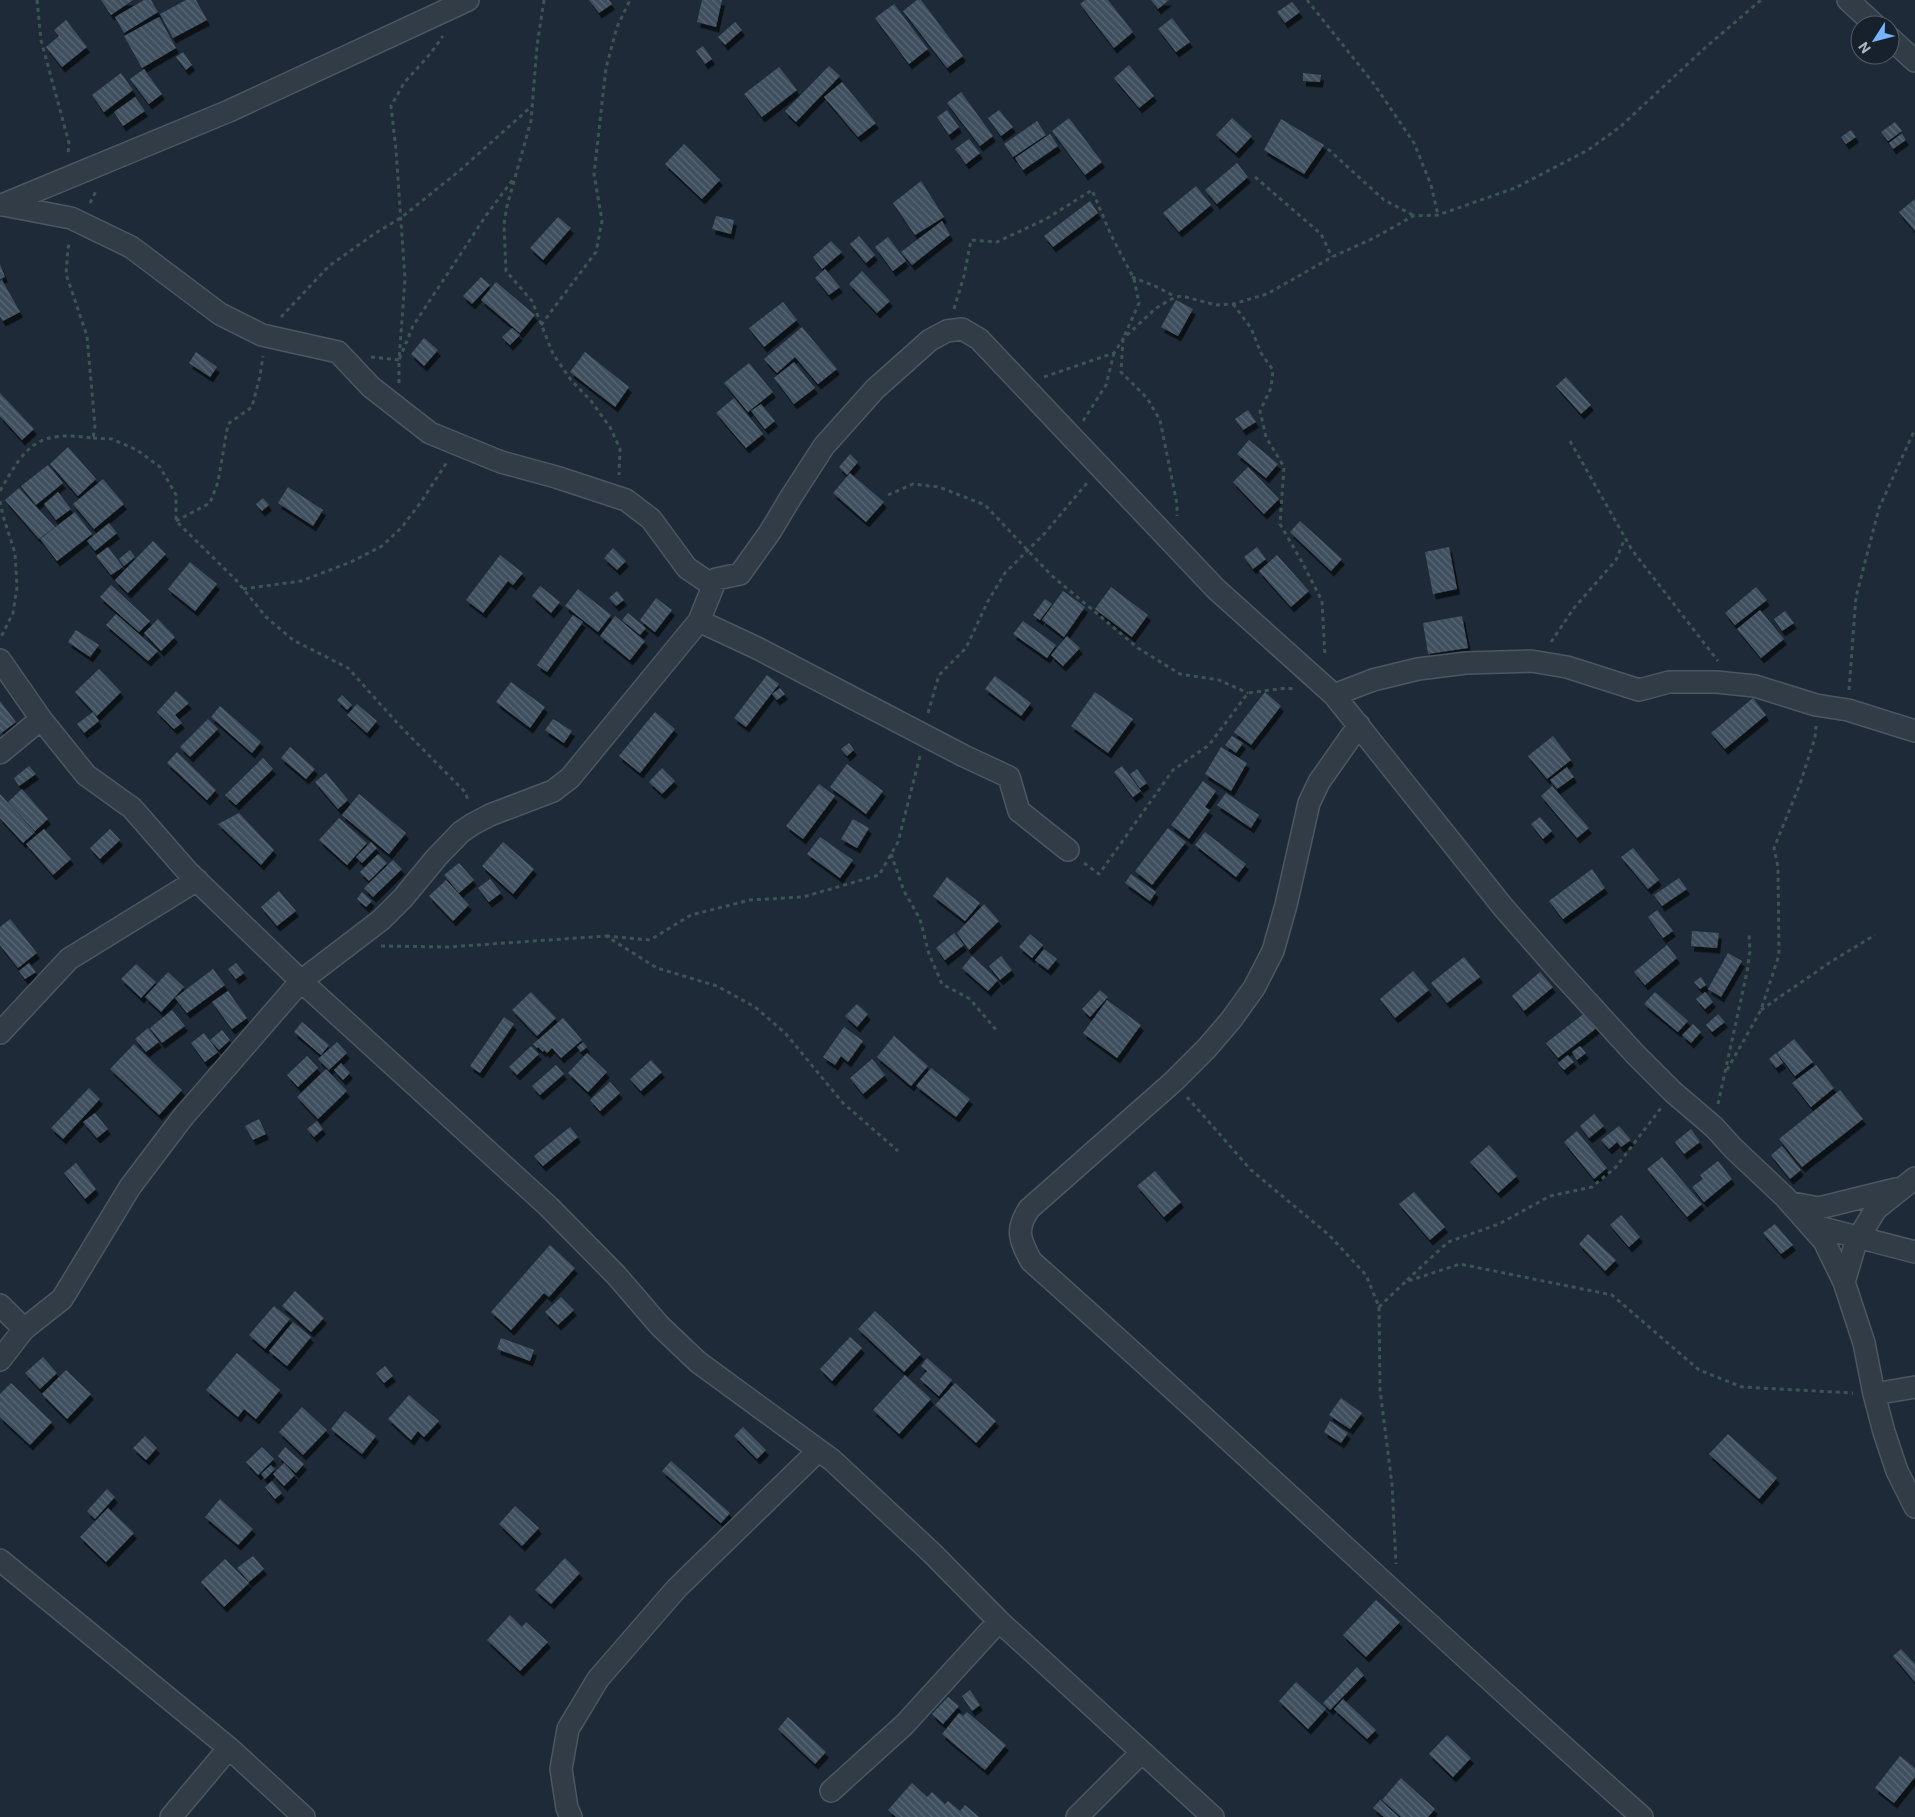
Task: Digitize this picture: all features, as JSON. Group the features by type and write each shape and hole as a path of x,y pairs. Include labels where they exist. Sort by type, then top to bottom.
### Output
{"street":[{"path":"1,205 229,111 468,0"},
{"path":"1848,0 1864,15"},
{"path":"1900,47 1915,61"},
{"path":"1,205 72,218 131,247 220,314 269,336 338,352 371,387 430,433 501,462 626,500 651,519 687,568 712,585 716,579 740,574 770,532 824,446 876,389 930,340 947,331 962,329 978,339 1216,589 1334,695 1503,907 1622,1041 1673,1092 1714,1127 1733,1148 1792,1204 1824,1241 1844,1282 1864,1342 1874,1394 1884,1432 1897,1470 1915,1507"},
{"path":"0,1360 24,1329 62,1299 130,1186 183,1117 301,981 386,915 461,832 473,824 553,790 570,778 699,621 716,579"},
{"path":"699,621 757,648 1009,778 1020,811 1068,850"},
{"path":"0,660 41,719 86,775 132,808 197,880 301,981 549,1207 616,1275 660,1326 698,1362 832,1460 932,1553 999,1621 1213,1817"},
{"path":"1334,695 1373,680 1418,669 1466,663 1531,661 1567,667 1639,690 1669,682 1716,682 1755,686 1816,705 1848,710 1915,732"},
{"path":"0,753 41,719"},
{"path":"1359,725 1319,782 1309,803 1286,905 1273,951 1254,988 1231,1020 1207,1048 1174,1081 1029,1209 1022,1218 1019,1233 1023,1246 1032,1261 1161,1376 1397,1596 1642,1817"},
{"path":"0,1033 69,959 197,880"},
{"path":"1792,1204 1818,1208 1910,1182"},
{"path":"1844,1282 1856,1242 1876,1209 1910,1182"},
{"path":"1811,1225 1915,1252"},
{"path":"0,1305 24,1329"},
{"path":"1874,1394 1915,1387"},
{"path":"571,1817 567,1808 561,1769 568,1729 598,1679 677,1588 818,1451"},
{"path":"0,1560 229,1748 304,1817"},
{"path":"831,1791 904,1725 999,1621"},
{"path":"171,1817 229,1748"},
{"path":"1077,1817 1142,1752"}],"path":[{"path":"37,0 41,40 69,143 67,177"},
{"path":"544,0 537,46 531,121 504,224 506,272 532,301 553,354 571,380 591,401 610,427 620,449 618,478 620,498"},
{"path":"541,325 596,252 602,221 594,174 606,68 617,27 630,0"},
{"path":"1307,0 1374,84 1414,143 1431,185 1438,215"},
{"path":"1179,550 1177,504 1160,420 1147,398 1121,372 1123,339 1156,308 1175,297 1182,296 1216,305 1233,304 1267,294 1332,257 1374,238 1413,216 1438,215 1515,188 1588,150 1620,127 1706,47 1761,0"},
{"path":"399,409 399,360 406,279 396,150 390,106 404,83 430,54 447,31"},
{"path":"176,521 210,502 218,482 228,424 252,407 260,376 265,343 281,317 329,266 402,217 458,172 532,105"},
{"path":"1328,150 1384,200 1413,216"},
{"path":"93,438 95,426 86,336 66,274 68,248 78,221 90,203 111,159"},
{"path":"399,360 413,326 485,217 516,176"},
{"path":"1255,177 1321,234 1332,257"},
{"path":"947,331 964,276 971,240 997,242 1046,219 1092,190 1111,235 1132,277 1139,303 1123,339 1114,353 1106,385 1072,438"},
{"path":"1132,277 1175,297"},
{"path":"1233,304 1251,328 1261,353 1272,370 1270,388 1260,411 1266,437 1284,466 1280,524 1322,600 1323,645 1326,663"},
{"path":"338,352 399,360"},
{"path":"1020,383 1060,373 1114,353"},
{"path":"1848,710 1856,596 1879,508 1915,429"},
{"path":"0,491 16,462 25,452 43,439 56,436 112,439 137,450 160,467 176,495 176,521 243,589 266,617 293,640 348,668 466,793 473,824"},
{"path":"1570,442 1632,550 1701,642 1726,671 1716,682"},
{"path":"243,589 301,582 351,562 382,546 421,502 446,463 455,443"},
{"path":"348,946 448,947 606,936 650,940 691,915 750,900 803,897 879,875 898,842 925,734 929,708 939,675 966,648 988,601 1006,573 1045,533 1086,484 1095,462"},
{"path":"888,495 913,484 939,487 985,505 1051,575 1138,648 1180,674 1218,680 1248,692 1287,688 1296,690"},
{"path":"0,501 15,553 17,587 14,613 0,639"},
{"path":"1531,661 1538,657 1556,636 1574,608 1616,560 1625,538"},
{"path":"1068,850 1099,874 1173,770 1209,745 1248,692"},
{"path":"1727,1070 1761,1010 1778,955 1778,867 1774,848 1800,784 1815,738 1816,705"},
{"path":"891,854 904,891 920,919 929,954 942,984 970,999 997,1031"},
{"path":"1761,1010 1876,935"},
{"path":"606,936 657,968 717,986 755,1007 786,1034 843,1103 898,1151"},
{"path":"1714,1127 1747,972 1750,951 1749,936"},
{"path":"1174,1081 1251,1170 1329,1235 1366,1275 1380,1307 1380,1390 1392,1484 1397,1596"},
{"path":"1380,1307 1448,1242 1499,1224 1550,1196 1592,1187 1616,1167 1673,1092"},
{"path":"1405,1282 1460,1264 1612,1295 1699,1370 1742,1387 1874,1394"}],"building":[{"path":"101,0 133,0 111,15"},
{"path":"144,0 151,0 158,12 124,33 115,17"},
{"path":"186,0 196,0 207,20 173,38 160,14"},
{"path":"589,0 609,0 612,4 599,13"},
{"path":"702,0 722,0 716,27 697,22"},
{"path":"917,0 921,0 963,56 947,68 903,11"},
{"path":"1085,0 1108,0 1133,32 1114,48 1080,4"},
{"path":"1151,0 1169,0 1158,9"},
{"path":"1292,2 1300,12 1285,23 1277,12"},
{"path":"894,4 928,49 909,64 875,18"},
{"path":"159,17 176,48 142,68 124,36"},
{"path":"1172,18 1190,42 1176,52 1158,29"},
{"path":"66,20 87,47 62,67 46,47 59,36 54,30"},
{"path":"735,22 742,30 725,45 718,37"},
{"path":"703,46 712,59 705,64 696,51"},
{"path":"183,52 192,65 186,70 176,57"},
{"path":"1129,65 1154,96 1139,108 1114,78"},
{"path":"829,66 840,76 796,122 785,111"},
{"path":"779,67 797,90 762,117 744,94"},
{"path":"144,69 162,94 149,104 130,79"},
{"path":"121,73 133,90 104,112 92,95"},
{"path":"1303,73 1321,75 1320,82 1303,81"},
{"path":"842,82 876,123 858,137 824,97"},
{"path":"961,92 993,136 980,146 947,103"},
{"path":"135,97 145,111 123,126 114,112"},
{"path":"947,110 959,127 949,135 937,117"},
{"path":"999,110 1013,127 1001,136 988,118"},
{"path":"1069,118 1102,162 1085,175 1052,131"},
{"path":"1232,118 1252,136 1236,153 1216,135"},
{"path":"1281,119 1324,145 1304,174 1264,150"},
{"path":"1037,121 1046,135 1013,157 1004,144"},
{"path":"1895,122 1902,131 1888,141 1881,132"},
{"path":"1851,130 1856,137 1846,144 1841,137"},
{"path":"1902,133 1906,140 1893,149 1889,143"},
{"path":"1050,134 1058,146 1023,170 1015,158"},
{"path":"969,139 980,153 966,164 955,149"},
{"path":"684,144 720,180 702,199 665,164"},
{"path":"1237,163 1248,177 1217,204 1205,190"},
{"path":"921,181 944,217 915,235 893,203"},
{"path":"1196,186 1211,205 1179,232 1163,213"},
{"path":"1915,199 1915,231 1899,212"},
{"path":"1090,201 1098,213 1053,247 1044,236"},
{"path":"716,216 734,220 731,234 712,229"},
{"path":"558,217 571,228 543,260 530,248"},
{"path":"942,221 950,235 912,265 901,252"},
{"path":"859,236 875,255 866,263 850,244"},
{"path":"888,237 906,261 893,271 875,247"},
{"path":"831,241 842,252 822,269 813,257"},
{"path":"0,264 5,277 0,279"},
{"path":"825,269 840,287 829,295 815,278"},
{"path":"862,271 890,301 877,313 849,284"},
{"path":"481,277 490,285 472,304 463,296"},
{"path":"2,280 20,312 3,321 0,317 0,281"},
{"path":"496,282 535,315 520,333 481,300"},
{"path":"1176,300 1193,309 1178,336 1161,327"},
{"path":"783,302 797,320 764,347 749,328"},
{"path":"802,327 837,369 818,384 795,357 777,373 764,359"},
{"path":"512,328 520,335 510,345 502,337"},
{"path":"424,338 438,350 424,366 411,354"},
{"path":"196,352 217,367 210,377 189,363"},
{"path":"585,352 629,387 615,407 570,372"},
{"path":"794,362 815,388 794,404 774,378"},
{"path":"749,363 773,392 748,412 724,383"},
{"path":"1566,377 1591,405 1581,414 1556,386"},
{"path":"0,393 34,429 22,440 0,416"},
{"path":"734,398 763,434 746,448 716,413"},
{"path":"761,404 775,421 765,429 751,411"},
{"path":"1248,410 1256,422 1243,430 1235,419"},
{"path":"1249,440 1278,464 1266,478 1237,454"},
{"path":"68,447 96,479 78,496 50,464"},
{"path":"850,454 858,462 847,475 839,467"},
{"path":"48,465 63,483 36,505 21,486"},
{"path":"1248,467 1279,499 1264,514 1233,482"},
{"path":"850,473 884,502 866,522 833,493"},
{"path":"103,479 124,504 94,529 73,504"},
{"path":"288,487 323,510 313,526 278,503"},
{"path":"19,488 55,527 39,539 5,500"},
{"path":"58,492 71,509 56,520 44,504"},
{"path":"263,498 269,505 262,511 256,504"},
{"path":"75,512 92,534 57,561 40,539"},
{"path":"1300,521 1342,559 1331,571 1290,532"},
{"path":"109,523 117,533 95,551 87,541"},
{"path":"153,541 166,554 128,593 115,580"},
{"path":"108,547 123,567 111,575 96,556"},
{"path":"1257,547 1266,559 1253,569 1244,557"},
{"path":"1449,547 1457,589 1433,594 1425,552"},
{"path":"613,548 626,561 617,570 604,558"},
{"path":"130,550 135,557 124,566 119,559"},
{"path":"500,555 523,573 513,585 508,581 483,613 466,600"},
{"path":"1277,555 1309,591 1291,607 1259,571"},
{"path":"190,562 217,584 195,611 168,589"},
{"path":"111,585 150,621 139,632 100,597"},
{"path":"540,586 560,602 551,613 532,596"},
{"path":"1111,587 1148,615 1132,637 1095,609"},
{"path":"1756,587 1767,600 1735,625 1725,613"},
{"path":"578,589 611,615 598,632 565,606"},
{"path":"617,591 624,600 616,606 609,598"},
{"path":"1063,591 1085,607 1064,637 1042,620"},
{"path":"656,598 672,610 655,632 640,620"},
{"path":"1045,599 1052,604 1040,620 1033,615"},
{"path":"1760,610 1784,639 1761,658 1737,629"},
{"path":"1785,611 1794,623 1782,631 1774,619"},
{"path":"628,613 646,628 640,635 622,620"},
{"path":"116,614 158,651 148,661 106,625"},
{"path":"573,615 583,622 547,672 537,665"},
{"path":"615,616 645,641 630,660 600,636"},
{"path":"1462,616 1468,648 1428,654 1423,623"},
{"path":"158,619 175,637 161,651 144,633"},
{"path":"1023,621 1056,645 1047,658 1013,634"},
{"path":"76,630 99,645 90,657 68,642"},
{"path":"1067,636 1080,648 1063,666 1051,655"},
{"path":"99,669 121,692 97,716 75,692"},
{"path":"767,675 779,684 746,727 734,718"},
{"path":"995,676 1031,703 1021,716 985,689"},
{"path":"511,682 545,707 530,728 496,702"},
{"path":"780,688 785,694 777,700 772,694"},
{"path":"176,691 189,703 175,715 182,723 174,729 157,712"},
{"path":"1095,692 1133,719 1108,753 1071,726"},
{"path":"1265,692 1281,706 1251,745 1234,732"},
{"path":"342,695 352,705 347,710 337,700"},
{"path":"1753,698 1766,715 1725,749 1711,733"},
{"path":"0,701 16,722 0,734"},
{"path":"357,704 377,721 367,733 347,715"},
{"path":"220,706 261,742 252,753 211,717"},
{"path":"93,712 99,721 84,733 77,724"},
{"path":"655,712 675,729 640,773 619,756"},
{"path":"208,719 218,729 190,757 180,747"},
{"path":"553,719 572,731 564,743 545,730"},
{"path":"1232,736 1243,743 1236,753 1225,745"},
{"path":"1553,736 1571,760 1547,779 1528,756"},
{"path":"849,743 854,750 847,756 841,749"},
{"path":"290,747 315,769 306,779 281,758"},
{"path":"1221,747 1247,763 1231,791 1205,774"},
{"path":"177,752 216,790 207,800 167,763"},
{"path":"263,758 273,769 236,805 225,795"},
{"path":"847,764 883,791 866,814 830,787"},
{"path":"29,766 36,774 19,786 14,778"},
{"path":"1122,766 1141,791 1133,797 1114,772"},
{"path":"1567,767 1574,777 1557,789 1550,780"},
{"path":"662,768 675,781 662,794 649,782"},
{"path":"1137,769 1147,783 1140,788 1130,774"},
{"path":"326,773 348,800 338,809 315,782"},
{"path":"1203,781 1216,791 1205,807 1210,810 1189,839 1171,825"},
{"path":"819,784 835,796 803,839 786,826"},
{"path":"1552,786 1589,828 1577,838 1541,796"},
{"path":"22,789 48,819 35,831 8,802"},
{"path":"1226,793 1259,815 1251,828 1217,805"},
{"path":"0,794 35,832 23,843 0,818"},
{"path":"359,794 406,833 389,854 342,815"},
{"path":"239,813 274,850 261,865 218,824"},
{"path":"1540,817 1552,831 1543,839 1531,824"},
{"path":"339,818 367,843 347,865 319,840"},
{"path":"853,819 869,828 857,848 841,839"},
{"path":"1168,828 1186,842 1152,885 1135,871"},
{"path":"44,829 71,859 53,875 26,844"},
{"path":"110,829 120,840 100,859 90,848"},
{"path":"1205,832 1246,864 1236,877 1195,845"},
{"path":"820,837 853,860 840,878 807,854"},
{"path":"371,842 377,848 362,863 356,857"},
{"path":"503,842 534,869 513,894 482,866"},
{"path":"1633,848 1659,880 1648,889 1621,857"},
{"path":"378,854 387,863 369,881 360,872"},
{"path":"393,860 402,869 373,897 364,888"},
{"path":"459,863 474,880 459,893 444,875"},
{"path":"1592,869 1605,888 1563,919 1549,901"},
{"path":"1131,874 1156,892 1150,901 1125,883"},
{"path":"947,877 980,903 965,921 933,896"},
{"path":"1679,878 1687,889 1662,906 1654,895"},
{"path":"490,879 501,893 489,902 478,888"},
{"path":"446,880 469,905 453,921 429,896"},
{"path":"279,891 296,911 277,926 261,907"},
{"path":"362,892 372,901 366,907 357,899"},
{"path":"984,904 999,921 969,950 957,933"},
{"path":"1657,910 1673,931 1663,938 1648,917"},
{"path":"10,919 37,953 18,968 0,945 0,927"},
{"path":"1692,931 1719,933 1717,948 1691,946"},
{"path":"954,933 964,945 945,960 936,948"},
{"path":"1030,934 1043,945 1032,958 1019,947"},
{"path":"1667,945 1677,958 1645,985 1634,972"},
{"path":"1044,949 1057,959 1048,970 1035,960"},
{"path":"1728,953 1742,961 1721,997 1708,989"},
{"path":"972,956 998,980 988,991 962,968"},
{"path":"1001,956 1012,970 1000,980 989,966"},
{"path":"1464,957 1480,977 1447,1003 1431,983"},
{"path":"29,963 36,972 25,979 19,971"},
{"path":"236,963 244,973 236,979 228,969"},
{"path":"136,964 156,982 141,998 121,979"},
{"path":"213,969 225,985 187,1013 175,998"},
{"path":"1413,971 1429,990 1395,1018 1380,999"},
{"path":"168,972 184,987 161,1012 145,997"},
{"path":"1540,972 1553,987 1524,1011 1512,996"},
{"path":"1701,977 1706,985 1700,989 1694,982"},
{"path":"1100,990 1108,997 1090,1017 1082,1009"},
{"path":"228,991 247,1018 232,1029 212,1002"},
{"path":"531,992 556,1018 537,1036 512,1010"},
{"path":"1655,992 1688,1021 1678,1032 1644,1004"},
{"path":"1705,992 1713,1002 1705,1009 1696,999"},
{"path":"1107,1000 1141,1025 1117,1058 1083,1033"},
{"path":"857,1004 868,1014 857,1027 845,1016"},
{"path":"172,1010 185,1026 162,1043 150,1028"},
{"path":"1586,1012 1598,1027 1558,1058 1546,1043"},
{"path":"1718,1014 1725,1022 1712,1032 1706,1025"},
{"path":"504,1017 514,1024 480,1073 470,1066"},
{"path":"563,1018 582,1040 561,1058 552,1048 547,1053 533,1044"},
{"path":"302,1022 329,1045 321,1055 294,1032"},
{"path":"1693,1024 1701,1032 1691,1043 1682,1035"},
{"path":"844,1027 863,1041 848,1062 841,1056 835,1065 823,1057"},
{"path":"148,1028 159,1042 146,1052 135,1039"},
{"path":"222,1030 230,1040 219,1050 210,1040"},
{"path":"204,1033 218,1052 205,1062 191,1043"},
{"path":"894,1036 928,1066 911,1086 877,1057"},
{"path":"1794,1039 1813,1062 1795,1076 1777,1053"},
{"path":"337,1042 347,1053 329,1070 318,1059"},
{"path":"583,1042 587,1047 581,1052 577,1047"},
{"path":"134,1044 182,1090 159,1115 110,1069"},
{"path":"531,1046 539,1054 517,1075 509,1067"},
{"path":"1580,1046 1586,1053 1577,1060 1572,1052"},
{"path":"587,1053 607,1072 588,1092 568,1073"},
{"path":"1776,1053 1783,1063 1776,1068 1769,1059"},
{"path":"1568,1055 1574,1062 1564,1070 1558,1063"},
{"path":"307,1056 318,1068 298,1087 287,1075"},
{"path":"872,1059 885,1075 863,1094 850,1078"},
{"path":"651,1060 662,1072 641,1091 630,1079"},
{"path":"341,1063 350,1073 343,1080 334,1070"},
{"path":"556,1065 564,1074 540,1095 532,1086"},
{"path":"1816,1065 1834,1088 1811,1107 1792,1083"},
{"path":"931,1068 970,1099 956,1117 916,1086"},
{"path":"326,1069 347,1091 318,1119 297,1097"},
{"path":"610,1082 620,1093 600,1111 590,1100"},
{"path":"89,1088 100,1099 63,1139 51,1128"},
{"path":"1840,1090 1863,1119 1802,1167 1779,1139"},
{"path":"95,1113 108,1129 97,1138 83,1122"},
{"path":"1594,1114 1604,1126 1589,1138 1580,1126"},
{"path":"259,1119 266,1134 253,1140 245,1126"},
{"path":"317,1121 323,1129 314,1137 307,1129"},
{"path":"1619,1126 1631,1140 1621,1147 1617,1142 1609,1149 1601,1140"},
{"path":"570,1127 578,1137 543,1166 534,1156"},
{"path":"1691,1129 1700,1142 1684,1154 1675,1142"},
{"path":"1577,1131 1607,1168 1594,1179 1564,1142"},
{"path":"1489,1145 1517,1176 1498,1193 1470,1162"},
{"path":"1782,1146 1801,1170 1790,1179 1771,1155"},
{"path":"1662,1157 1702,1204 1687,1217 1647,1169"},
{"path":"1718,1161 1732,1179 1704,1202 1692,1187 1703,1179 1700,1175"},
{"path":"76,1163 96,1189 85,1199 64,1173"},
{"path":"1155,1171 1181,1202 1164,1217 1137,1186"},
{"path":"1414,1192 1445,1227 1430,1240 1399,1204"},
{"path":"1621,1215 1640,1237 1629,1247 1610,1225"},
{"path":"1775,1224 1793,1245 1781,1254 1763,1233"},
{"path":"1588,1234 1616,1260 1605,1271 1579,1244"},
{"path":"550,1245 575,1268 549,1297 544,1293 511,1330 491,1312"},
{"path":"295,1291 324,1318 311,1332 282,1306"},
{"path":"561,1297 574,1310 558,1325 545,1312"},
{"path":"274,1306 290,1319 265,1349 249,1335"},
{"path":"875,1311 921,1354 904,1372 858,1329"},
{"path":"293,1322 311,1337 287,1366 269,1351"},
{"path":"850,1337 862,1348 832,1381 820,1369"},
{"path":"501,1338 534,1350 530,1361 497,1349"},
{"path":"237,1353 280,1390 256,1419 244,1409 238,1417 206,1390"},
{"path":"43,1357 57,1373 40,1389 25,1373"},
{"path":"927,1358 952,1380 939,1396 920,1379 927,1371 921,1366"},
{"path":"385,1366 393,1376 384,1383 376,1373"},
{"path":"66,1370 91,1394 67,1419 42,1394"},
{"path":"905,1375 931,1399 899,1434 873,1410"},
{"path":"11,1383 52,1422 30,1445 0,1417 0,1394"},
{"path":"955,1383 996,1421 976,1443 935,1405"},
{"path":"409,1395 439,1421 424,1437 418,1431 411,1440 388,1419"},
{"path":"1341,1398 1362,1413 1350,1429 1329,1415"},
{"path":"302,1407 327,1430 303,1455 279,1432"},
{"path":"345,1411 376,1436 362,1454 331,1429"},
{"path":"1330,1421 1348,1433 1341,1443 1324,1432"},
{"path":"743,1427 766,1450 757,1459 734,1436"},
{"path":"1728,1434 1777,1478 1759,1499 1709,1454"},
{"path":"145,1436 157,1448 146,1460 133,1448"},
{"path":"262,1447 274,1459 258,1475 246,1462"},
{"path":"285,1447 304,1464 296,1473 278,1456"},
{"path":"671,1461 730,1513 721,1523 662,1471"},
{"path":"284,1463 295,1475 284,1486 273,1474"},
{"path":"271,1465 275,1469 265,1479 261,1474"},
{"path":"272,1481 282,1493 275,1499 265,1487"},
{"path":"107,1489 115,1497 95,1519 87,1511"},
{"path":"220,1499 253,1529 238,1545 205,1517"},
{"path":"515,1506 539,1528 522,1546 499,1524"},
{"path":"108,1508 134,1533 106,1562 80,1537"},
{"path":"253,1556 264,1569 249,1582 237,1568"},
{"path":"565,1558 580,1573 551,1604 535,1590"},
{"path":"225,1559 249,1583 224,1607 201,1582"},
{"path":"1376,1600 1400,1622 1366,1657 1343,1635"},
{"path":"510,1615 522,1627 526,1622 548,1642 520,1671 487,1640"},
{"path":"1901,1649 1915,1664 1915,1682 1893,1656"},
{"path":"1357,1667 1364,1675 1330,1710 1323,1703"},
{"path":"1296,1682 1326,1709 1308,1729 1279,1701"},
{"path":"970,1690 980,1705 972,1711 962,1696"},
{"path":"948,1697 959,1706 943,1724 932,1714"},
{"path":"1343,1699 1376,1730 1367,1739 1334,1709"},
{"path":"967,1712 1006,1745 985,1770 942,1734 959,1713 963,1716"},
{"path":"788,1717 826,1752 815,1764 778,1729"},
{"path":"1447,1735 1471,1758 1453,1777 1429,1754"},
{"path":"1900,1756 1915,1768 1915,1777 1894,1803 1875,1788"},
{"path":"1401,1778 1435,1809 1428,1817 1401,1817 1382,1800"},
{"path":"912,1783 927,1797 932,1792 945,1804 948,1801 960,1811 965,1805 979,1817 896,1817 888,1810"},
{"path":"1380,1800 1399,1817 1384,1817 1373,1808"}]}
